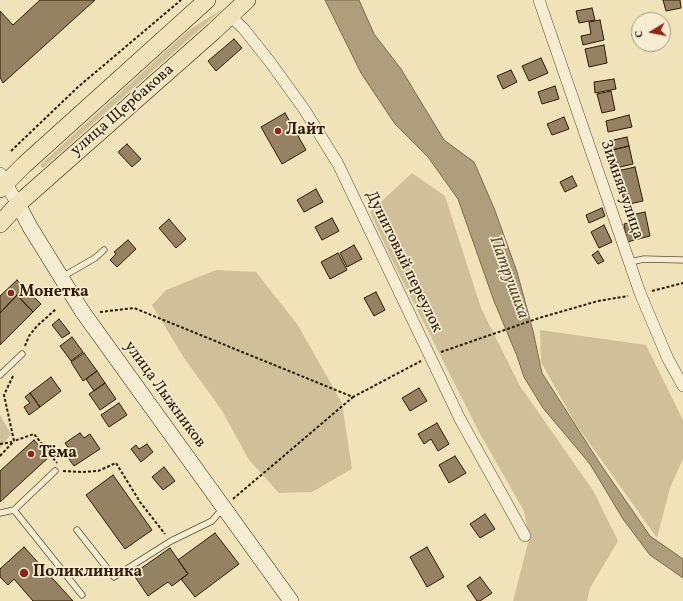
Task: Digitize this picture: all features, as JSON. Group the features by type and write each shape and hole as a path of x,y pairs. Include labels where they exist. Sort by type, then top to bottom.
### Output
{"main road":[{"name":"улица Щербакова","path":"0,224 18,204 247,0"},
{"name":"улица Щербакова","path":"2,183 24,165 205,1"},
{"name":"улица Лыжников","path":"18,204 30,227 82,311 291,601"}],"street":[{"name":"Зимняя улица","path":"539,0 640,293 668,359 683,386"},
{"name":"Дунитовый переулок","path":"230,16 270,62 304,108 338,164 460,419 525,536"},
{"path":"2,183 18,204"}],"lane":[{"path":"61,277 95,258 104,250"},
{"path":"630,262 644,259 683,260"},
{"path":"0,375 22,354"},
{"path":"0,513 14,510 56,471"},
{"path":"77,530 114,577 170,541 212,521 223,508"},
{"path":"14,510 82,595"}],"path":[{"path":"11,150 78,87 181,0"},
{"path":"223,508 353,397 430,356 539,318 598,301 683,283"},
{"path":"22,354 29,336 56,308"},
{"path":"94,312 134,308 353,397"},
{"path":"13,374 4,395 13,441"},
{"path":"0,444 34,434 64,471"},
{"path":"0,456 13,441"},
{"path":"56,471 98,471 116,463 140,502 170,541"}],"shaded area":[{"path":"224,8 43,168 40,165 189,30"},
{"path":"412,173 445,196 481,308 520,386 594,492 618,541 590,588 587,601 513,601 529,539 524,511 479,432 390,256 370,212"},
{"path":"216,270 256,272 297,324 342,403 352,469 312,492 279,493 249,460 221,409 184,358 152,305 166,290"},
{"path":"540,330 646,345 683,420 683,459 670,488 657,538 575,423 541,362"},
{"path":"0,415 11,434 0,448"}],"water":[{"name":"Патрушиха","path":"325,0 359,0 374,34 401,69 444,140 474,162 494,208 517,272 533,331 542,373 599,462 650,536 683,559 683,578 650,555 623,519 590,464 543,408 524,377 494,301 458,199 428,157 395,124 361,73"}],"building":[{"path":"40,0 95,0 3,83 0,77 0,11 13,25"},
{"path":"663,0 680,0 681,8 666,11"},
{"path":"592,8 595,20 579,23 576,11"},
{"path":"600,20 604,40 583,45 581,36 591,34 589,22"},
{"path":"234,39 242,48 216,71 208,61"},
{"path":"604,45 607,63 589,67 585,49"},
{"path":"541,58 548,73 529,81 522,66"},
{"path":"511,70 517,82 503,89 497,76"},
{"path":"614,79 616,89 595,93 594,82"},
{"path":"555,86 559,99 542,104 538,92"},
{"path":"611,91 615,110 602,113 597,94"},
{"path":"285,113 306,150 282,164 261,127"},
{"path":"629,115 632,127 608,132 606,121"},
{"path":"564,117 569,129 552,135 547,124"},
{"path":"627,137 629,146 612,150 609,141"},
{"path":"127,144 141,159 132,167 118,152"},
{"path":"629,146 633,164 616,168 612,150"},
{"path":"635,167 643,201 625,205 617,171"},
{"path":"572,176 577,186 565,192 560,182"},
{"path":"316,189 323,202 304,212 297,200"},
{"path":"602,208 605,216 589,223 586,215"},
{"path":"645,212 650,236 627,242 624,224 632,222 631,215"},
{"path":"332,218 339,231 322,240 315,227"},
{"path":"169,219 186,239 176,248 159,228"},
{"path":"604,225 612,242 599,248 591,232"},
{"path":"128,240 136,249 117,267 110,260 116,254 114,252"},
{"path":"354,245 362,259 347,267 340,253"},
{"path":"598,251 604,261 598,264 592,255"},
{"path":"338,253 347,270 330,279 321,262"},
{"path":"17,280 41,304 33,312 17,295 0,313 0,296"},
{"path":"376,292 385,310 374,316 364,298"},
{"path":"17,295 33,312 0,345 0,313"},
{"path":"59,319 70,333 62,338 52,325"},
{"path":"72,337 83,352 71,361 60,346"},
{"path":"84,353 97,371 83,381 71,362"},
{"path":"97,371 105,383 94,391 86,379"},
{"path":"51,377 61,391 40,407 30,393"},
{"path":"105,383 116,399 100,410 89,394"},
{"path":"419,388 427,401 410,411 402,398"},
{"path":"30,393 40,407 29,415 24,407 30,403 25,397"},
{"path":"119,403 127,415 109,427 101,415"},
{"path":"437,423 449,444 438,451 431,439 424,444 418,434"},
{"path":"80,433 84,438 90,434 100,449 74,466 64,452 69,449 65,443"},
{"path":"34,440 49,457 0,502 0,471"},
{"path":"147,444 153,452 141,462 131,449 136,445 139,449"},
{"path":"455,456 466,473 449,483 439,465"},
{"path":"164,467 175,481 163,490 152,477"},
{"path":"113,475 152,530 125,549 86,495"},
{"path":"485,514 495,529 480,538 470,524"},
{"path":"215,533 239,564 195,597 181,579 188,574 178,560"},
{"name":"Поликлиника","path":"24,547 73,601 33,601 14,579 8,585 0,577 0,569"},
{"path":"427,547 444,577 427,587 410,557"},
{"path":"170,548 188,574 172,586 168,582 148,596 133,574"},
{"path":"480,577 492,593 480,601 477,601 467,586"}],"place":[{"name":"Лайт","path":"278,131"},
{"name":"Монетка","path":"11,293"},
{"name":"Тёма","path":"31,454"},
{"name":"Поликлиника","path":"24,573"}]}
